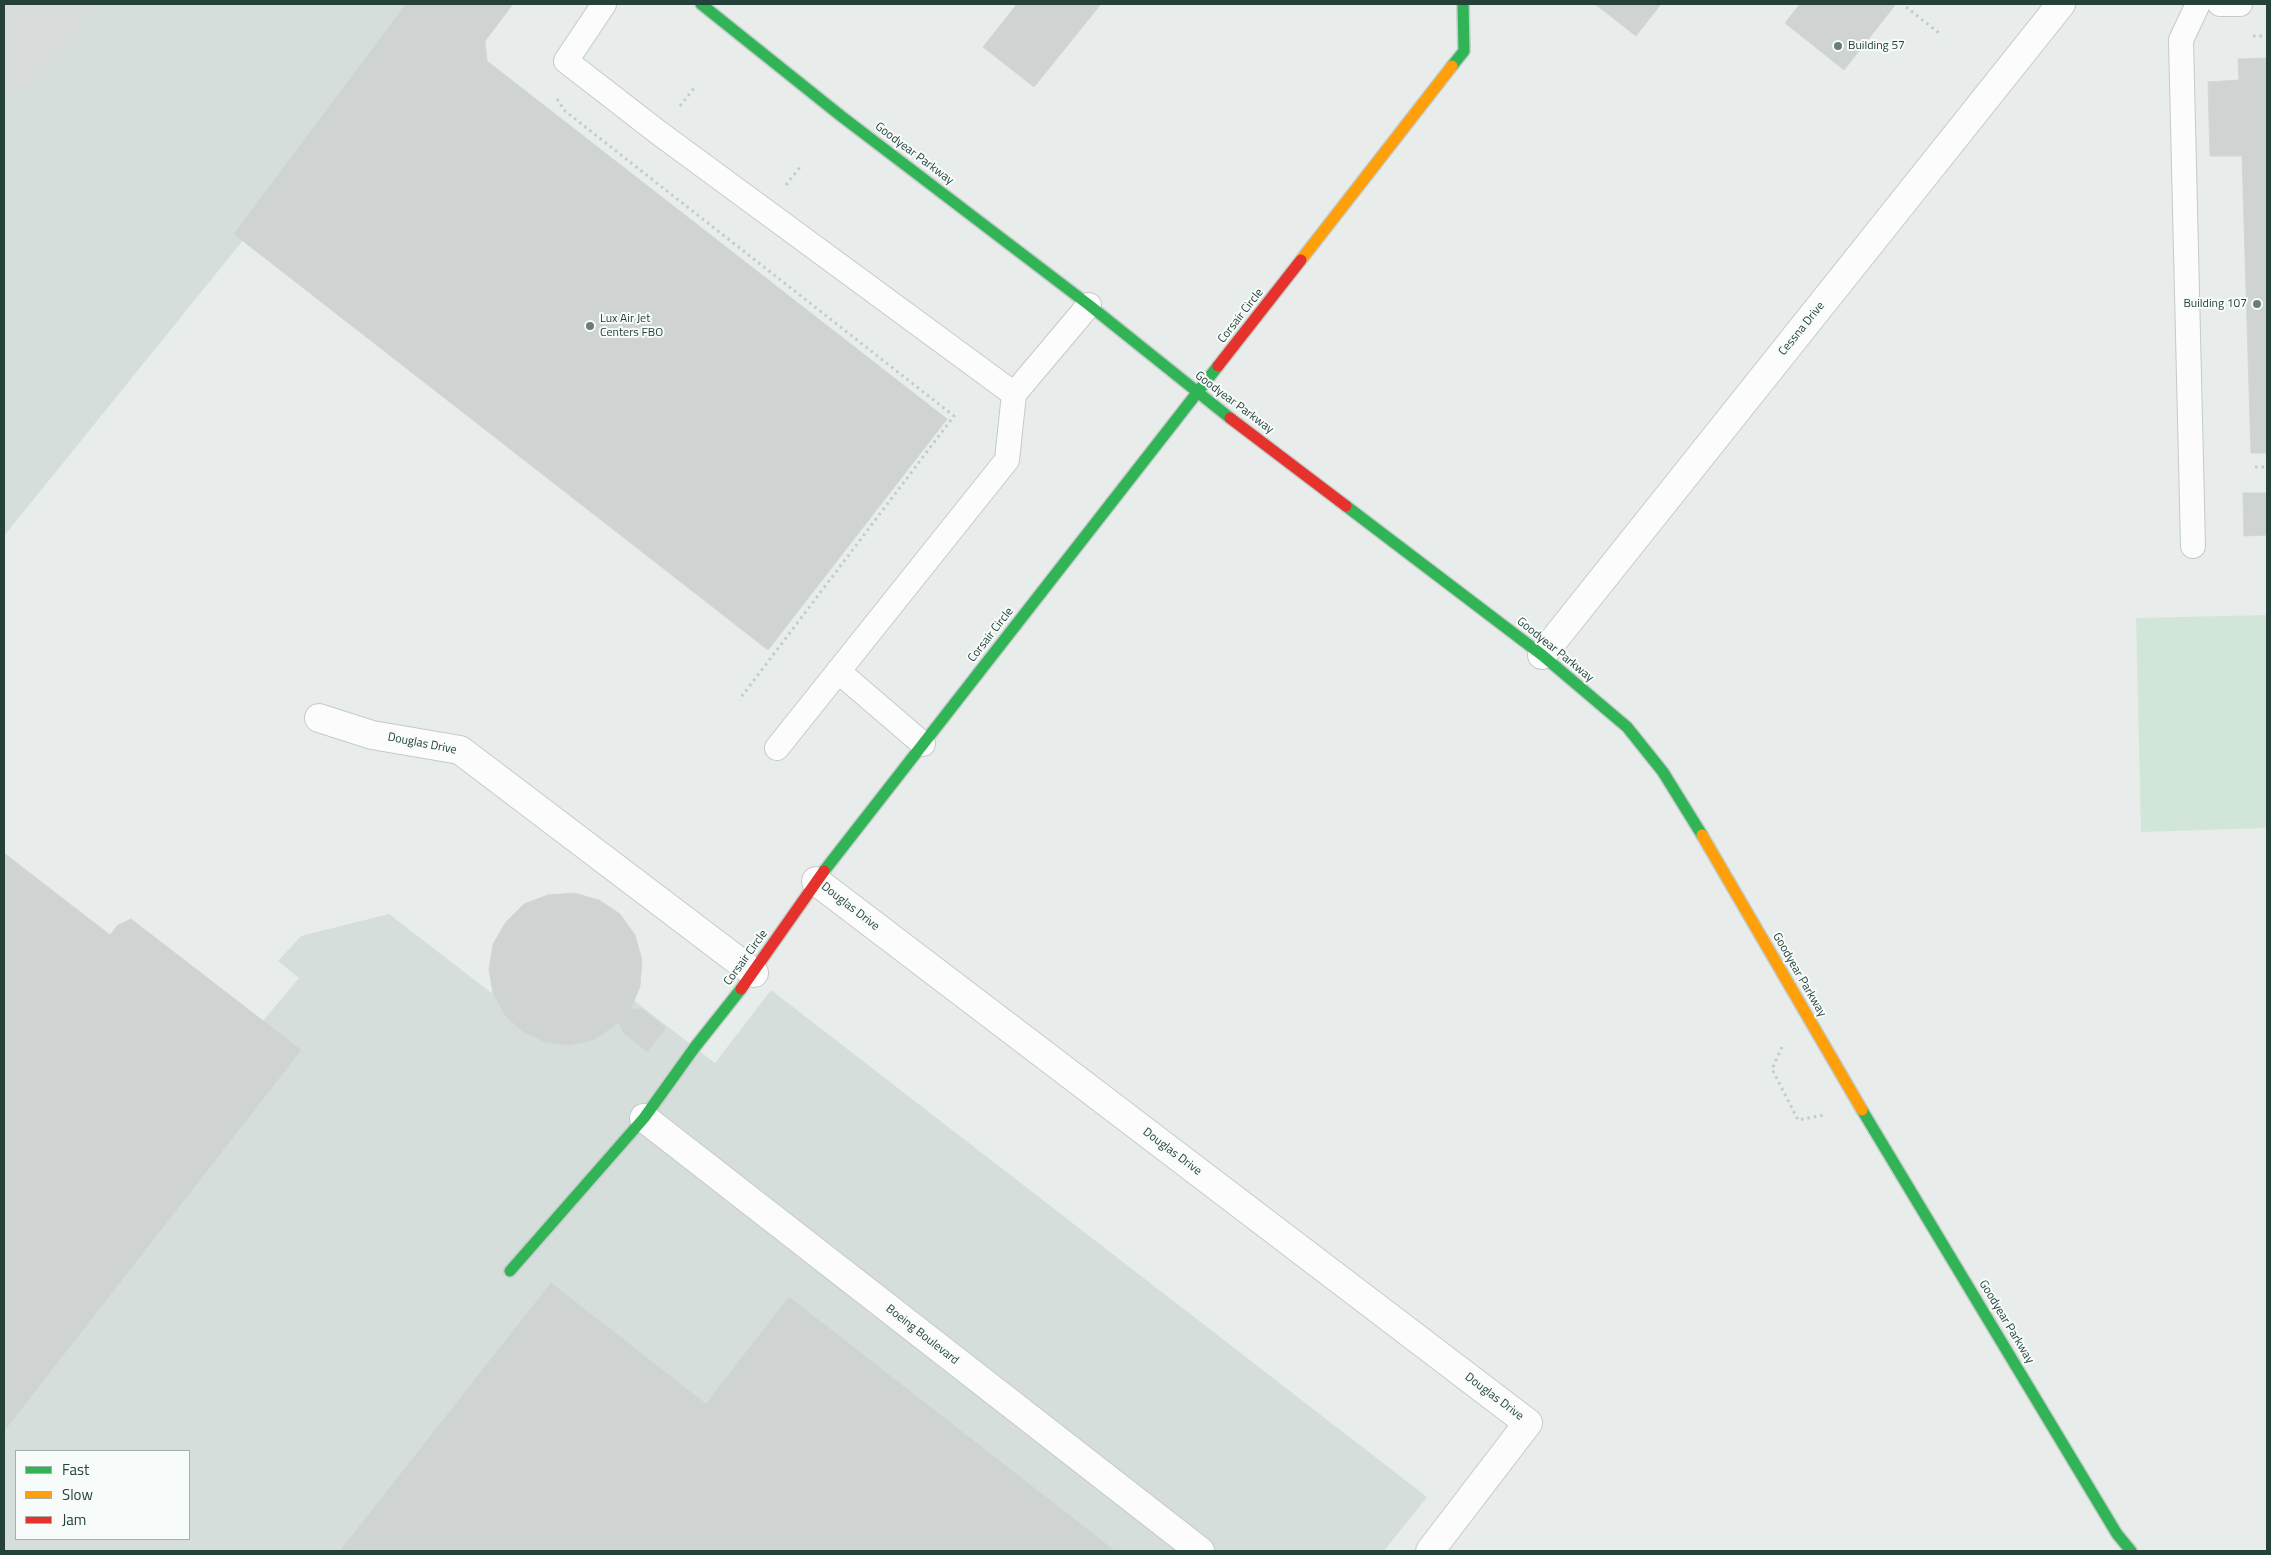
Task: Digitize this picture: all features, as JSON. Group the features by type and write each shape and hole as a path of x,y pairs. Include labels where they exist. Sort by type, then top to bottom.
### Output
{"street":[{"name":"Goodyear Parkway","path":"701,4 841,116 1089,305 1197,394 1542,655 1627,728 1663,772 1706,841 1823,1045 2117,1534 2131,1551"},
{"name":"Corsair Circle","path":"510,1272 644,1118 695,1047 754,973 816,881 1464,51 1463,4"},
{"name":"Cessna Drive","path":"1542,655 2061,4"},
{"name":"Douglas Drive","path":"319,718 372,735 460,750 754,973"},
{"name":"Douglas Drive","path":"816,881 1528,1423 1430,1551"},
{"name":"Boeing Boulevard","path":"644,1118 1200,1551"}],"lane":[{"path":"604,4 566,61 659,133 1014,394"},
{"path":"2194,546 2181,40 2198,4"},
{"path":"2220,4 2240,4"},
{"path":"777,748 1007,460 1014,394 1089,305"},
{"path":"838,671 923,744"}],"path":[{"path":"1906,7 1939,33"},
{"path":"677,110 695,87"},
{"path":"555,96 565,111 954,416 739,700"},
{"path":"2255,467 2267,467"},
{"path":"1772,1069 1783,1044"}],"shaded area":[{"path":"4,4 434,4 4,536"},
{"path":"4,877 239,1049 299,978 278,961 301,936 389,914 515,1011 628,996 715,1063 771,990 1427,1497 1384,1551 4,1551"}],"green space":[{"path":"2267,615 2267,828 2141,832 2136,618"}],"building":[{"name":"Lux Air Jet Centers FBO","path":"406,4 513,4 485,41 487,61 947,419 768,650 234,234"},
{"path":"1017,4 1101,4 1034,87 983,47"},
{"path":"1595,4 1661,4 1636,36"},
{"name":"Building 57","path":"1800,4 1896,4 1844,70 1785,23"},
{"name":"Building 107","path":"2267,58 2267,453 2251,453 2242,156 2210,156 2208,82 2239,80 2238,59"},
{"path":"2243,493 2267,493 2267,535 2244,536"},
{"path":"4,853 110,935 118,925 131,919 301,1050 4,1431"},
{"path":"574,893 599,900 620,914 635,935 642,960 640,986 631,1009 642,1009 666,1028 647,1052 623,1032 619,1022 594,1040 569,1045 545,1042 523,1032 505,1015 493,993 489,969 493,944 506,922 524,904 548,895"},
{"path":"551,1283 706,1404 789,1297 1115,1551 340,1551"}],"taxiway":[{"path":"4,38 30,4"}],"traffic: fast":[{"path":"701,4 841,116 1089,305 1230,418"},
{"path":"1452,66 1464,51 1463,4"},
{"path":"824,871 1218,366"},
{"path":"1346,506 1542,655 1627,727 1663,772 1702,835"},
{"path":"510,1271 644,1118 695,1047 741,989"},
{"path":"1862,1110 2117,1534 2131,1551"}],"traffic: slow":[{"path":"1301,260 1452,66"},
{"path":"1702,835 1862,1110"}],"traffic: jam":[{"path":"1218,366 1301,260"},
{"path":"1230,418 1346,506"},
{"path":"741,989 824,871"}],"place":[{"name":"Building 57","path":"1838,46"},
{"name":"Building 107","path":"2257,304"},
{"name":"Lux Air Jet Centers FBO","path":"590,326"}]}
